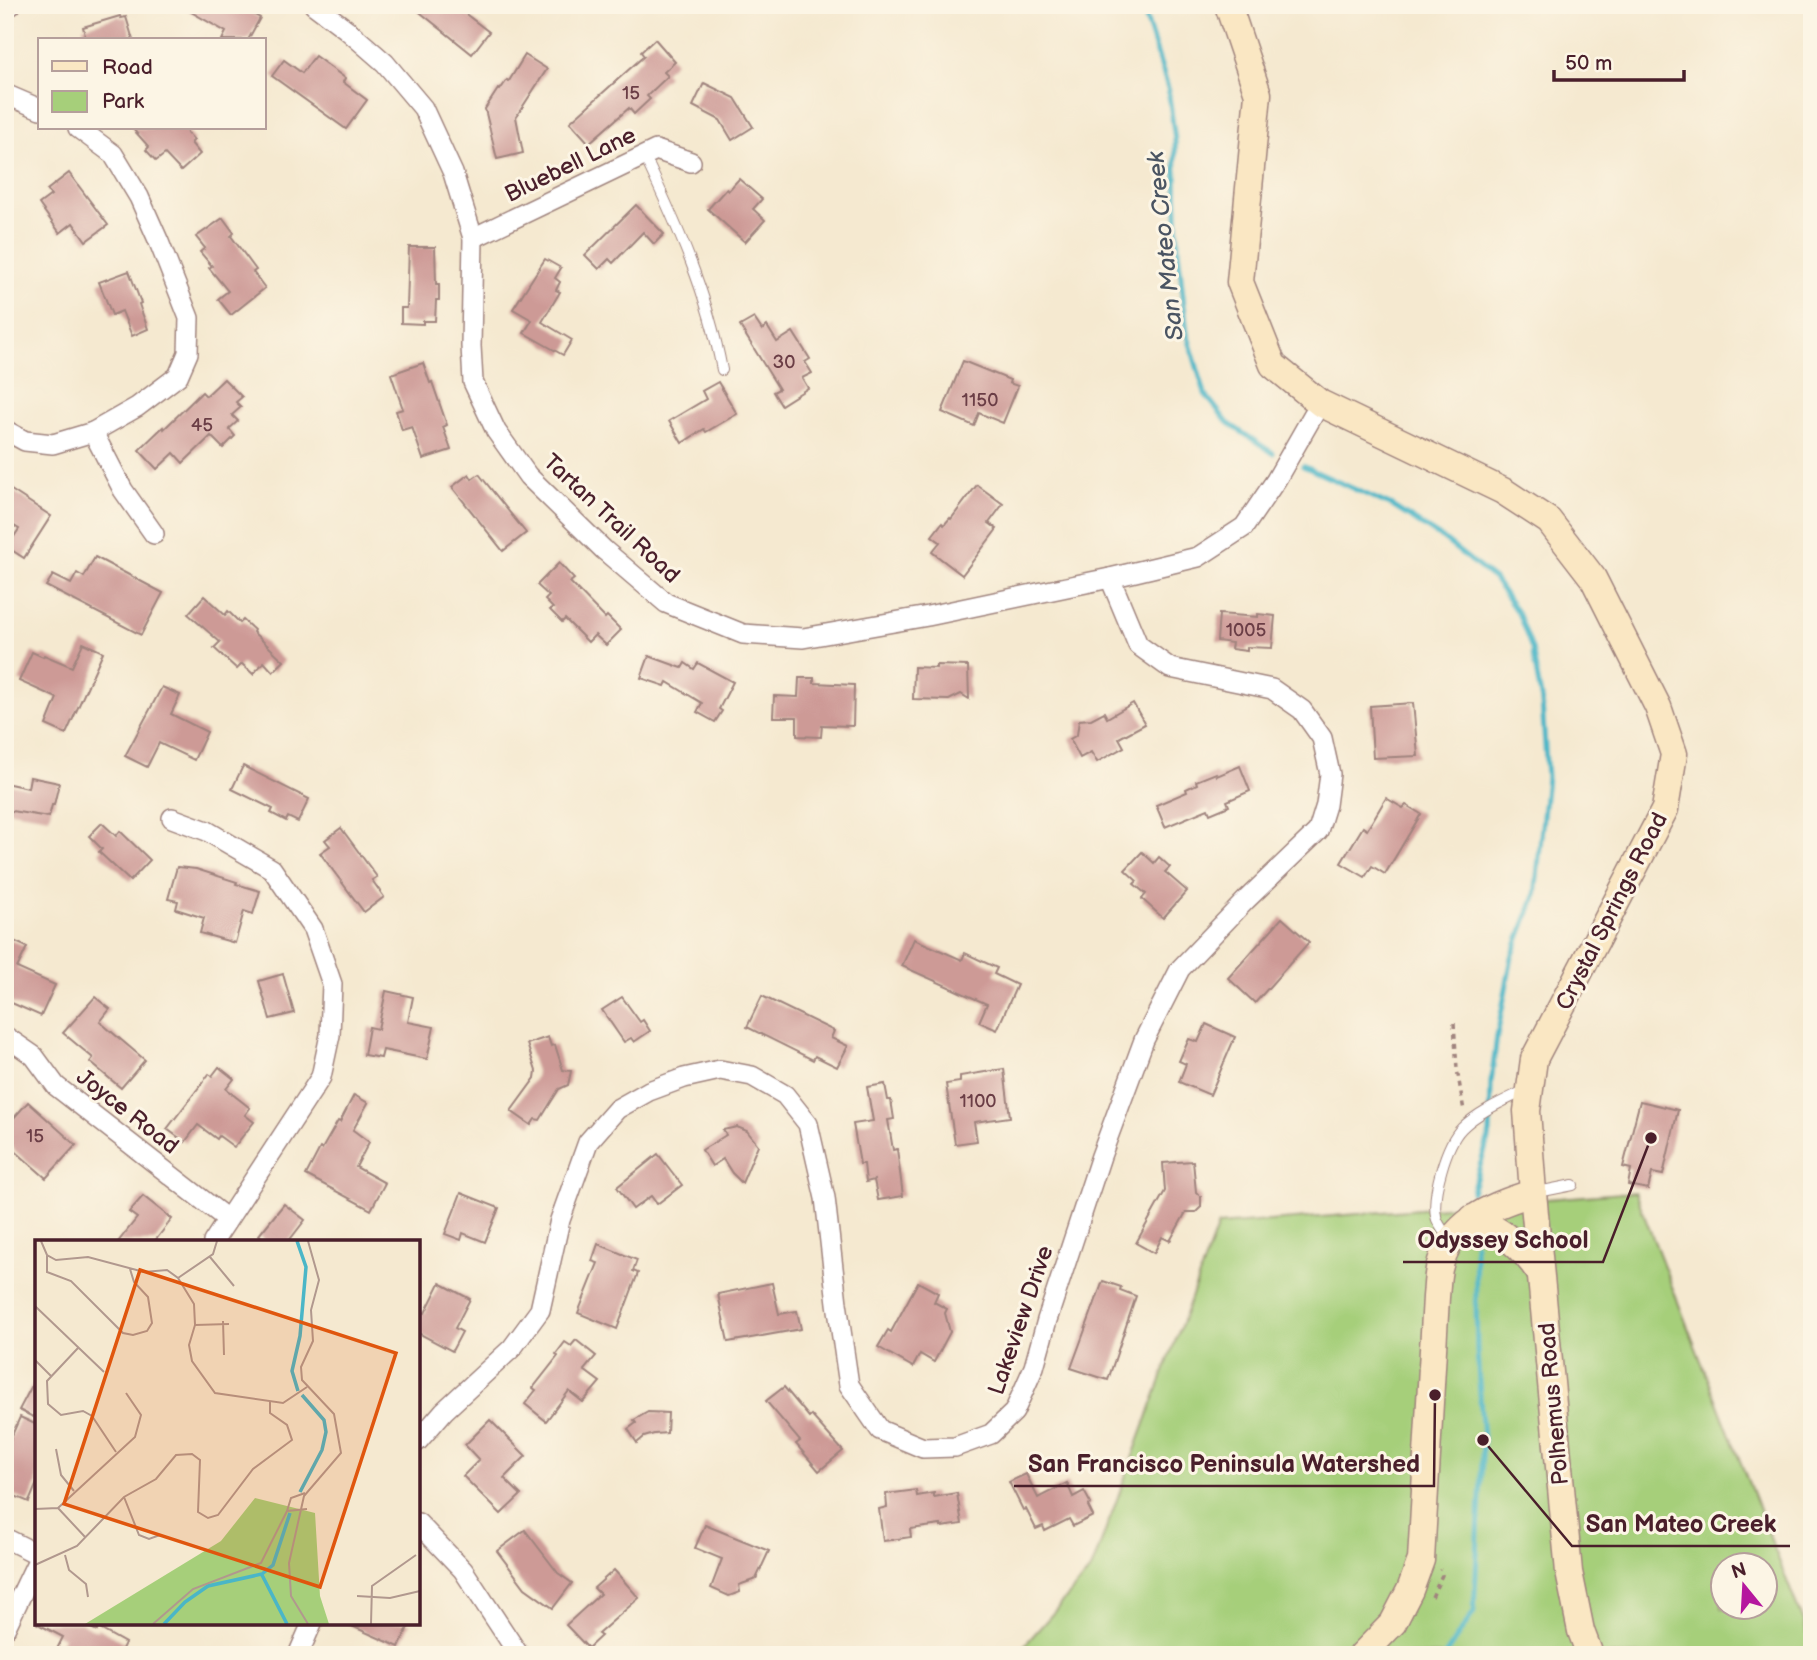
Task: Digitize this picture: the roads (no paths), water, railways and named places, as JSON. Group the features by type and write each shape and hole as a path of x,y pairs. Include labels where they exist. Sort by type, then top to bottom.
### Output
{"main road":[{"name":"Crystal Springs Road","path":"1228,5 1258,94 1240,282 1272,365 1320,403 1503,491 1549,521 1593,578 1658,707 1674,754 1665,809 1534,1059 1520,1093 1527,1111 1533,1194"},
{"path":"1362,1655 1393,1623 1410,1590 1421,1560 1439,1267 1450,1240 1473,1218 1498,1204 1533,1194"},
{"name":"Polhemus Road","path":"1533,1194 1569,1572 1581,1630 1590,1655"},
{"path":"1473,1218 1511,1239 1540,1272"}],"street":[{"path":"5,6 11,5"},
{"name":"Tartan Trail Road","path":"314,5 385,63 423,108 453,173 472,238 473,382 496,431 528,477 604,550 666,603 743,634 803,638 928,616 1110,578 1198,556 1244,527 1276,480 1320,403"},
{"path":"5,94 38,107"},
{"path":"5,430 24,441 53,444 93,432 137,407 178,376 188,353 189,318 139,197 113,154 81,130"},
{"name":"Bluebell Lane","path":"472,238 656,149 691,162"},
{"path":"93,432 122,491 154,534"},
{"name":"Lakeview Drive","path":"420,1439 444,1411 512,1348 540,1310 560,1220 587,1142 617,1109 649,1091 684,1078 720,1070 752,1076 785,1095 808,1124 825,1198 849,1385 880,1430 923,1448 955,1447 991,1434 1014,1412 1034,1367 1101,1156 1144,1040 1180,969 1246,900 1318,831 1328,795 1330,774 1322,738 1302,710 1272,688 1170,668 1138,645 1110,578"},
{"path":"172,818 207,831 272,869 313,929 332,984 330,1035 321,1077 214,1240"},
{"name":"Joyce Road","path":"5,1036 34,1056 56,1086 227,1219"},
{"path":"420,1525 463,1570 519,1655"},
{"path":"5,1538 35,1553"},
{"path":"5,1629 35,1566"},
{"path":"298,1655 311,1625"}],"lane":[{"path":"644,156 694,266 722,370"},
{"path":"1450,1240 1436,1219 1436,1198 1450,1146 1460,1129 1478,1115 1520,1093"},
{"path":"1533,1194 1573,1185"}],"waterway":[{"name":"San Mateo Creek","path":"1142,5 1168,88 1175,140 1178,249 1187,333 1205,394 1228,423 1273,453"},
{"name":"San Mateo Creek","path":"1303,466 1392,506 1442,538 1494,579 1519,615 1532,649 1542,702 1547,777 1535,896 1512,957 1491,1082 1490,1133 1472,1192"},
{"name":"San Mateo Creek","path":"1445,1655 1474,1612 1483,1440 1477,1351 1475,1244"}],"place":[{"name":"Odyssey School","path":"1651,1138"},
{"name":"San Francisco Peninsula Watershed","path":"1435,1395"},
{"name":"San Mateo Creek","path":"1483,1440"}]}
